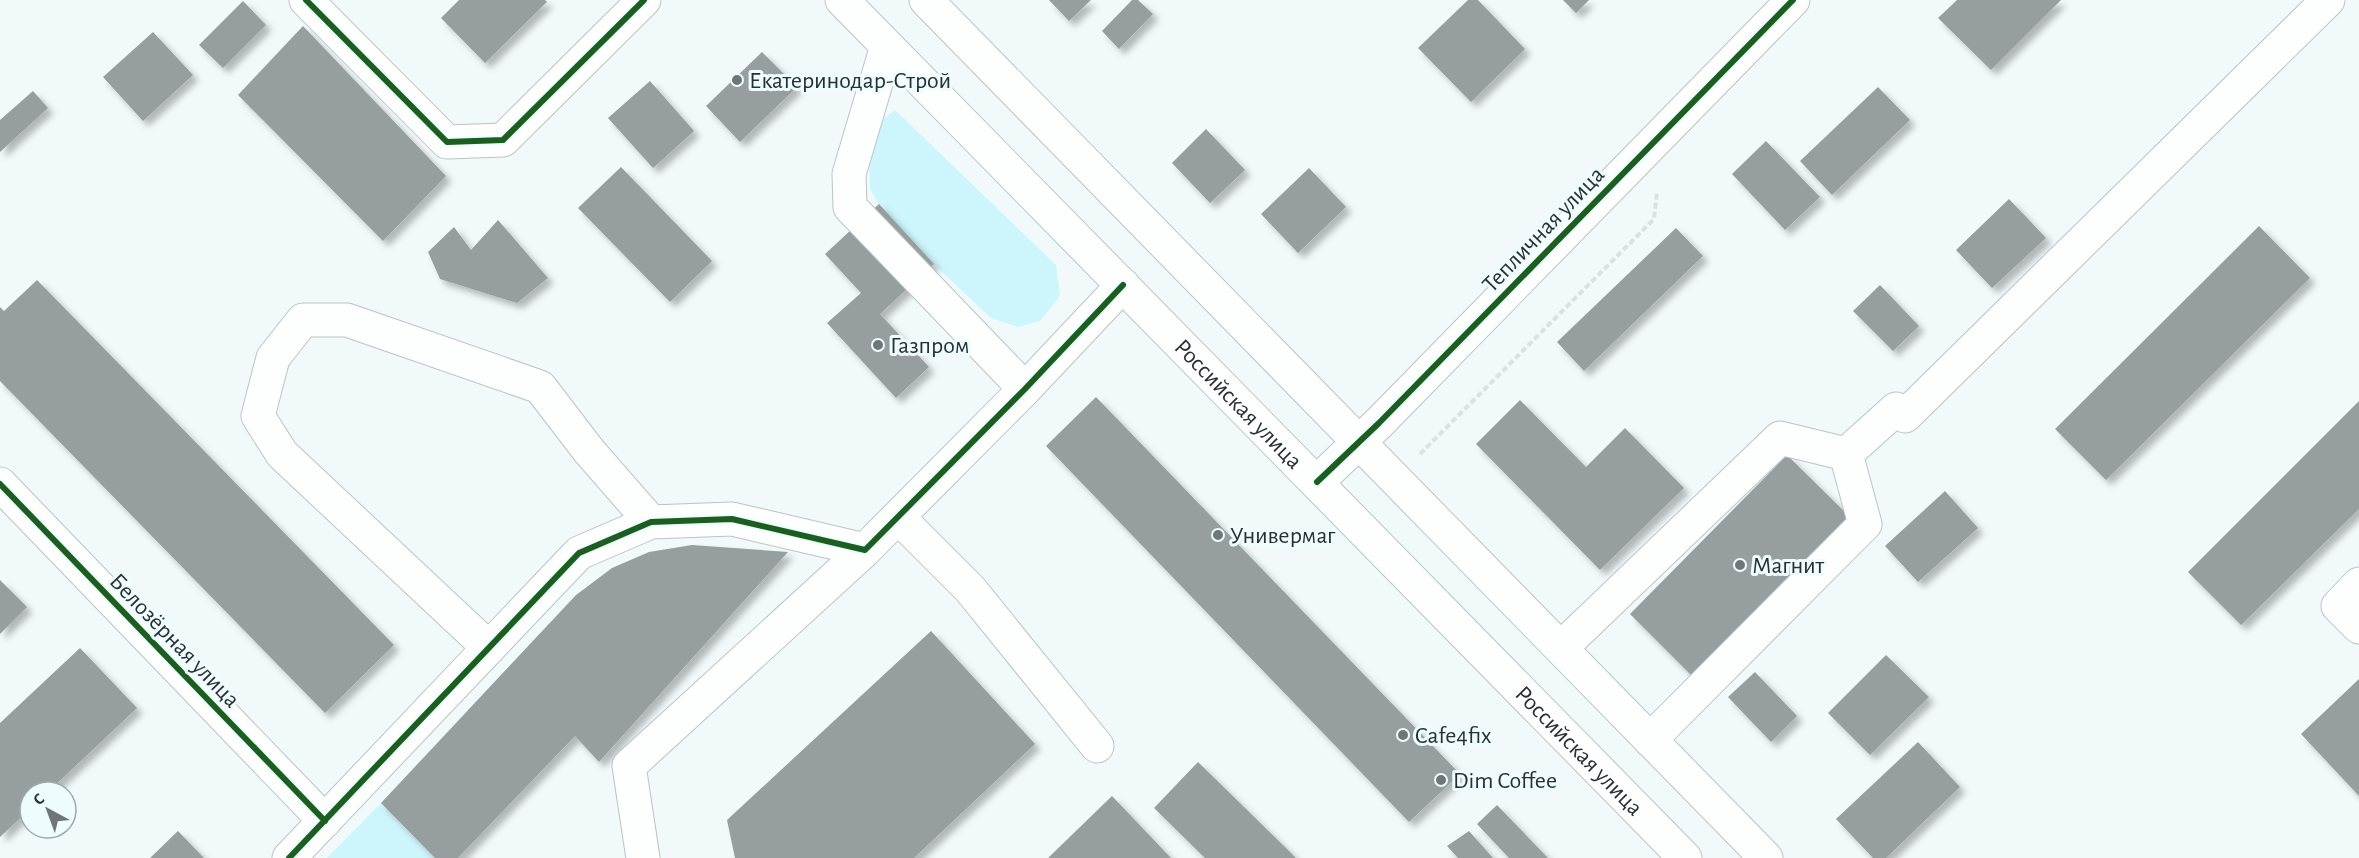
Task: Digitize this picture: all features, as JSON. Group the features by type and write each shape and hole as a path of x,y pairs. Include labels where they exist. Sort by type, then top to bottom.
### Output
{"street":[{"path":"306,0 447,142 503,140 644,0"},
{"name":"Российская улица","path":"842,0 1685,858"},
{"path":"926,0 1766,858"},
{"name":"Тепличная улица","path":"1317,482 1359,443 1793,0"},
{"path":"1846,454 1901,412 2328,0"},
{"path":"887,46 849,174 850,207 1025,389"},
{"path":"643,858 629,766 865,550 1025,389 1123,285"},
{"path":"489,648 282,454 258,416 273,358 303,320 346,320 540,387 588,451 651,522"},
{"path":"1561,648 1780,438 1846,454"},
{"path":"1650,740 1865,524 1846,454"},
{"name":"Белозёрная улица","path":"0,484 325,820"},
{"path":"898,517 970,589 1097,746"},
{"path":"289,858 579,553 651,522 732,519 865,550"},
{"path":"2359,584 2338,606 2359,627"}],"shaded area":[{"path":"895,110 1056,265 1060,296 1040,321 1018,327 991,318 888,221 870,189 869,156 877,124"},
{"path":"381,803 435,858 327,858"}],"building":[{"path":"459,0 545,0 547,2 485,63 441,18"},
{"path":"1049,0 1091,0 1069,21"},
{"path":"1132,0 1138,0 1153,14 1119,49 1102,31"},
{"path":"1468,0 1478,0 1525,49 1471,102 1418,48"},
{"path":"1563,0 1589,0 1576,13"},
{"path":"1957,0 2061,0 1991,70 1938,18"},
{"path":"243,1 266,25 223,68 199,45"},
{"path":"303,26 446,176 383,241 238,95"},
{"path":"153,32 193,75 143,121 103,77"},
{"path":"762,52 797,87 740,142 706,106"},
{"path":"650,81 694,131 653,168 608,118"},
{"path":"1878,87 1910,120 1832,195 1800,161"},
{"path":"33,91 48,108 0,152 0,120"},
{"path":"1206,129 1245,170 1210,203 1172,163"},
{"path":"1766,141 1820,197 1785,230 1732,174"},
{"path":"621,167 712,261 670,302 578,208"},
{"path":"1309,168 1346,207 1298,253 1261,214"},
{"path":"2009,199 2046,238 1992,288 1956,250"},
{"path":"879,204 934,264 880,314 929,367 896,398 827,323 861,293 825,254"},
{"path":"498,220 548,278 517,303 440,279 428,252 454,227 471,250"},
{"path":"2259,226 2310,278 2106,480 2055,429"},
{"path":"1676,228 1703,256 1584,371 1557,342"},
{"path":"37,280 394,645 325,713 0,381 0,307 4,311"},
{"path":"1880,285 1919,326 1893,351 1853,311"},
{"path":"1096,397 1460,774 1409,822 1046,446"},
{"path":"1520,400 1586,467 1625,428 1684,488 1600,570 1476,444"},
{"path":"2359,401 2359,509 2241,625 2188,572"},
{"name":"Магнит","path":"1787,455 1850,517 1692,676 1630,614"},
{"path":"1945,491 1978,528 1918,582 1885,546"},
{"path":"692,545 788,552 599,762 575,736 458,858 435,858 381,803 576,595 612,568 649,552"},
{"path":"0,580 27,607 0,634"},
{"path":"931,631 1035,744 914,858 735,858 727,820"},
{"path":"80,648 137,708 61,780 18,780 18,820 0,837 0,723"},
{"path":"1886,655 1929,697 1870,755 1828,713"},
{"path":"1755,672 1797,716 1771,742 1728,697"},
{"path":"2359,679 2359,796 2301,734"},
{"path":"1918,742 1960,787 1886,858 1873,858 1836,819"},
{"path":"1198,762 1296,858 1205,858 1154,808"},
{"path":"1112,796 1171,858 1048,858"},
{"path":"1497,805 1548,858 1509,858 1477,824"},
{"path":"178,831 204,858 150,858"},
{"path":"1469,831 1493,858 1458,858 1447,846"}],"cycle path":[{"path":"306,0 447,142 503,140 644,0"},
{"path":"1317,482 1379,423 1793,0"},
{"path":"289,858 579,553 651,522 732,519 865,550 1025,389 1123,285"},
{"path":"0,484 325,821"}],"place":[{"name":"Екатеринодар-Строй","path":"737,80"},
{"name":"Газпром","path":"878,345"},
{"name":"Универмаг","path":"1218,535"},
{"name":"Магнит","path":"1740,565"},
{"name":"Cafe4fix","path":"1403,735"},
{"name":"Dim Coffee","path":"1441,780"}]}
